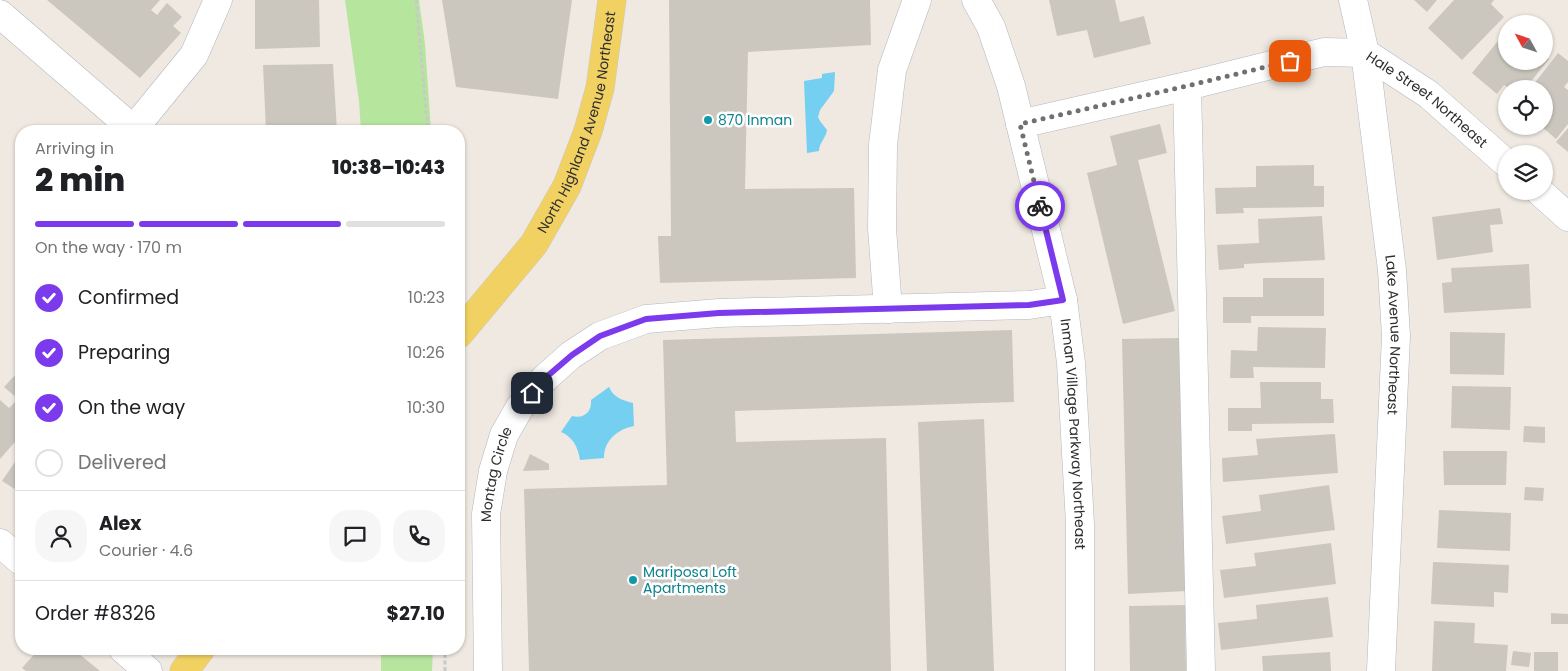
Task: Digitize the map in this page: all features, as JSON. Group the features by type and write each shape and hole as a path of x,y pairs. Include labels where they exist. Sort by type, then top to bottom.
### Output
{"main road":[{"name":"North Highland Avenue Northeast","path":"465,327 534,244 567,186 588,131 600,88 608,43 612,0"},
{"path":"184,671 196,655"}],"street":[{"path":"136,125 194,55 218,0"},
{"path":"888,309 882,228 883,146 892,70 917,0"},
{"name":"Inman Village Parkway Northeast","path":"976,0 984,12 997,42 1020,124 1063,300 1071,363 1080,524 1080,671"},
{"name":"Lake Avenue Northeast","path":"1352,0 1365,53 1392,270 1396,336 1382,671"},
{"path":"0,14 126,125"},
{"name":"Hale Street Northeast","path":"1020,124 1187,86 1324,52 1365,53 1428,94 1498,156"},
{"path":"1187,86 1201,671"},
{"path":"1549,200 1568,217"},
{"name":"Montag Circle","path":"488,671 486,514 493,471 504,435 520,407 544,379 572,355 600,336 646,319 719,313 1029,305 1063,300"},
{"path":"0,543 15,556"},
{"path":"130,655 148,671"}],"path":[{"path":"416,0 427,125"},
{"path":"444,671 445,655"}],"green space":[{"path":"345,0 419,0 425,44 431,125 361,125"},
{"path":"381,655 433,655 432,671 381,671"}],"water":[{"path":"835,72 834,91 820,110 818,117 827,130 826,133 819,151 807,153 804,81 822,78 822,74"},
{"path":"609,387 622,400 633,403 634,426 628,427 613,436 606,446 604,458 580,460 574,443 561,432 572,416 576,417 586,414 589,411 591,400"}],"building":[{"path":"47,0 160,0 151,10 157,15 167,3 182,17 173,26 181,33 140,78"},
{"path":"255,0 319,0 320,47 255,49"},
{"path":"442,0 572,0 558,99 456,87"},
{"name":"870 Inman","path":"669,0 870,0 871,45 748,52 745,189 854,188 856,278 660,283 658,236 671,236"},
{"path":"1049,0 1115,0 1120,22 1144,16 1151,44 1094,58 1087,30 1057,36"},
{"path":"1414,0 1437,0 1427,12"},
{"path":"1454,0 1494,0 1491,4 1502,15 1498,15 1498,23 1462,60 1428,28"},
{"path":"1498,41 1498,70 1540,70 1532,80 1498,80 1497,94 1472,73"},
{"path":"1558,53 1568,61 1568,82 1564,87 1568,90 1568,124 1556,139 1551,135 1553,135 1553,80 1537,80 1545,70 1553,70 1553,59"},
{"path":"333,64 337,125 266,125 263,65"},
{"path":"1160,124 1167,153 1138,160 1175,311 1123,324 1087,173 1117,165 1110,136"},
{"path":"1568,128 1568,152 1556,142"},
{"path":"1314,165 1314,186 1324,186 1324,207 1243,208 1244,213 1216,214 1215,188 1256,187 1256,166"},
{"path":"1500,208 1503,224 1490,225 1493,252 1437,260 1432,217"},
{"path":"1322,216 1325,260 1244,264 1244,268 1219,270 1217,245 1259,243 1258,219"},
{"path":"1529,264 1531,308 1444,313 1442,283 1452,282 1451,268"},
{"path":"1263,278 1324,278 1324,316 1251,316 1251,323 1223,323 1223,297 1263,297"},
{"path":"1258,327 1326,328 1325,368 1253,367 1254,378 1230,378 1231,350 1257,351"},
{"name":"Mariposa Loft Apartments","path":"1012,330 1014,402 735,411 736,442 886,438 891,671 529,671 524,489 667,485 663,340"},
{"path":"1450,332 1505,333 1504,375 1450,374"},
{"path":"1179,338 1187,591 1128,594 1122,339"},
{"path":"15,375 15,396 4,387"},
{"path":"1260,382 1321,382 1321,399 1333,399 1334,423 1252,424 1252,431 1228,431 1228,408 1261,408"},
{"path":"1452,386 1511,387 1510,430 1451,428"},
{"path":"0,400 9,408 15,402 15,442 0,459"},
{"path":"984,419 994,671 927,671 918,422"},
{"path":"1524,426 1545,427 1545,443 1523,442"},
{"path":"1335,434 1338,473 1223,482 1222,458 1258,455 1256,439"},
{"path":"1443,451 1507,451 1506,485 1444,485"},
{"path":"530,454 549,464 549,470 523,471"},
{"path":"15,462 15,489 2,481"},
{"path":"1329,485 1335,530 1226,544 1222,516 1261,511 1259,495"},
{"path":"1525,487 1544,488 1543,501 1524,500"},
{"path":"1439,510 1511,513 1510,551 1437,548"},
{"path":"1331,543 1336,584 1224,598 1220,570 1256,566 1254,553"},
{"path":"1433,562 1509,565 1508,593 1494,592 1494,607 1431,604"},
{"path":"1328,597 1333,637 1221,650 1218,623 1257,619 1256,605"},
{"path":"1185,605 1186,671 1130,671 1129,606"},
{"path":"1551,613 1568,614 1568,624 1551,624"},
{"path":"1434,621 1475,623 1474,643 1508,645 1506,671 1432,671"},
{"path":"1513,651 1531,653 1529,667 1511,665"},
{"path":"1330,652 1331,671 1263,671 1262,656"},
{"path":"1534,652 1558,652 1558,671 1534,671"},
{"path":"34,655 80,655 100,671 26,671 22,668"}],"way so far":[{"path":"1040,206 1020,124 1290,61"}],"place":[{"name":"870 Inman","path":"708,120"},
{"name":"Mariposa Loft Apartments","path":"633,580"}],"route":[{"path":"532,393 544,379 572,355 600,336 646,319 719,313 1029,305 1063,300 1040,206"}]}
